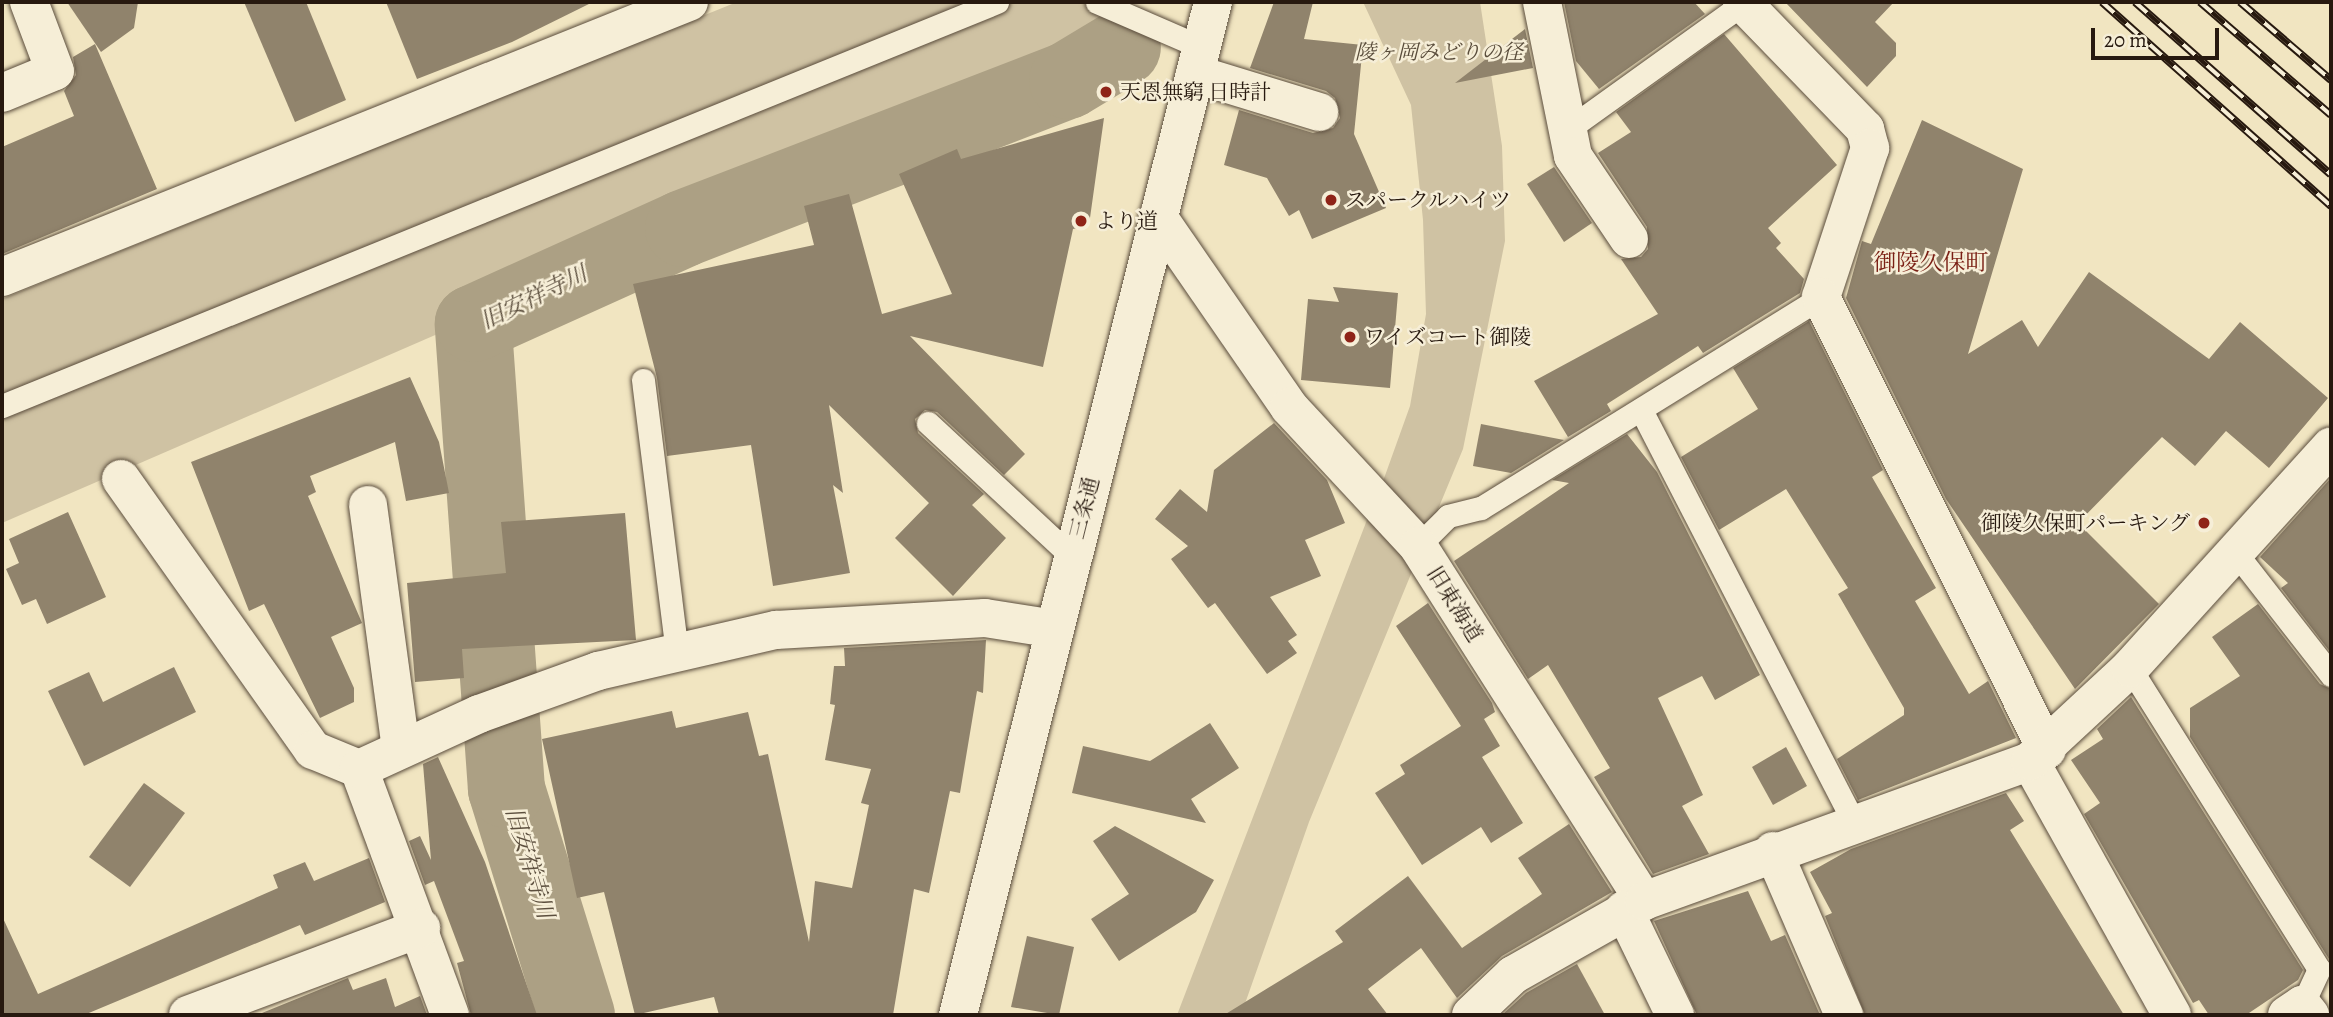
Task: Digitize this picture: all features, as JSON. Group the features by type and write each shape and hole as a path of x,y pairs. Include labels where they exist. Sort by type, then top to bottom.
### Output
{"street":[{"path":"2,93 55,71 29,2"},
{"path":"2,277 689,2"},
{"name":"三条通","path":"958,1015 1213,2"},
{"path":"1542,2 1573,156 1629,239"},
{"path":"1743,3 1865,129 1870,148 1821,297 2038,755 2172,1015"},
{"path":"1198,60 1319,112"},
{"name":"旧東海道","path":"1158,216 1289,407 1418,546 1634,905 1675,1015"},
{"path":"1471,1015 1513,975 1634,905 1853,821 2038,755 2130,668 2235,552 2329,454"},
{"path":"121,479 313,750 359,769 421,928 450,1015"},
{"path":"368,505 401,749"},
{"path":"359,769 495,707 598,671 790,629 985,618 1055,629"},
{"path":"1773,851 1844,1015"},
{"path":"188,1015 421,928"}],"lane":[{"path":"2,406 997,2"},
{"path":"1097,2 1198,60"},
{"path":"1567,130 1743,3"},
{"path":"1418,546 1448,516 1481,508 1821,297"},
{"path":"643,380 677,652"},
{"path":"1641,410 1853,821"},
{"path":"928,423 1072,557"},
{"path":"2235,552 2331,675"},
{"path":"2130,668 2319,969 2300,1012"}],"green space":[{"path":"737,2 1124,2 1113,41 2,523 2,299"},
{"name":"陵ヶ岡みどりの径","path":"1363,2 1480,2 1502,146 1505,241 1463,449 1434,519 1425,525 1382,484 1410,406 1426,314 1423,220 1411,105"},
{"path":"1370,512 1418,557 1309,822 1241,1015 1177,1015"}],"building":[{"path":"67,2 138,2 134,28 101,52"},
{"path":"244,2 306,2 346,100 295,122"},
{"path":"386,2 593,2 512,42 417,79"},
{"path":"1274,2 1313,2 1304,39 1363,45 1354,134 1386,208 1312,239 1299,210 1289,216 1267,178 1224,165 1239,110 1313,133 1333,128 1340,118 1335,98 1326,91 1250,68"},
{"path":"1564,2 1694,2 1705,14 1599,89 1576,61"},
{"path":"1785,2 1894,2 1875,22 1896,43 1896,56 1867,87"},
{"path":"1525,29 1533,68 1455,83"},
{"path":"1724,34 1837,165 1768,228 1781,243 1776,248 1804,279 1800,293 1703,353 1698,346 1607,404 1611,411 1568,437 1534,381 1658,314 1621,259 1641,257 1648,249 1647,227 1598,153 1631,132 1616,112"},
{"path":"95,44 157,189 2,254 2,147 74,116 64,91 76,75 73,57"},
{"path":"1104,118 1089,225 1073,229 1043,367 910,336 1025,454 1004,475 937,412 925,410 915,419 918,433 984,494 972,505 1006,538 953,596 895,538 929,503 829,405 843,493 833,485 850,573 773,586 751,445 667,456 657,378 633,284 814,245 804,206 849,194 882,314 952,294 899,174 957,149 961,159"},
{"path":"1922,120 2023,169 1968,354 2022,320 2038,347 2089,272 2209,359 2240,322 2328,398 2269,468 2226,431 2195,466 2162,437 2078,523 2159,604 2075,689 1946,499 1846,298 1862,241 1871,244"},
{"path":"1554,167 1592,223 1564,242 1527,184"},
{"name":"ワイズコート御陵","path":"1333,287 1398,293 1390,388 1301,380 1308,299 1339,302"},
{"path":"1809,321 1883,470 1872,477 1936,588 1915,601 1969,694 1988,681 2016,738 1858,800 1837,759 1904,715 1904,708 1838,594 1848,588 1786,489 1719,530 1681,457 1758,409 1733,368"},
{"path":"410,377 439,442 449,493 406,501 395,442 310,476 316,492 308,496 362,623 331,637 354,688 354,702 320,718 264,604 249,611 191,462"},
{"path":"1274,423 1327,480 1345,523 1305,540 1321,576 1270,597 1297,635 1288,641 1297,653 1267,674 1215,603 1208,608 1171,559 1188,546 1155,519 1180,489 1207,512 1214,470"},
{"path":"1481,424 1564,440 1511,473 1473,466"},
{"path":"1627,434 1657,472 1760,675 1715,700 1702,676 1658,698 1703,795 1682,806 1709,854 1653,874 1594,777 1610,768 1548,665 1528,679 1454,561 1569,483 1552,480"},
{"path":"2331,478 2331,653 2281,588 2288,583 2260,557"},
{"path":"68,512 106,597 47,624 36,599 22,605 6,569 19,563 9,539"},
{"path":"625,513 636,640 462,649 464,678 415,682 407,583 506,573 501,522"},
{"path":"1428,603 1492,703 1495,712 1484,719 1500,746 1482,757 1523,823 1491,843 1481,827 1422,865 1375,793 1405,774 1400,765 1461,726 1396,626"},
{"path":"2258,604 2320,684 2331,689 2329,959 2190,737 2190,708 2240,676 2212,637"},
{"path":"986,640 983,693 977,691 960,793 950,791 929,893 914,889 893,1015 719,1015 714,997 635,1015 604,892 577,898 542,739 672,711 676,728 748,712 759,756 768,754 809,942 815,881 852,888 869,805 861,803 871,769 825,760 835,705 830,704 834,666 845,666 844,648"},
{"path":"174,667 196,712 84,766 48,691 89,672 103,702"},
{"path":"2131,697 2303,970 2298,980 2246,1015 2209,1015 2199,1000 2193,1003 2084,814 2100,803 2071,760 2103,739 2097,729"},
{"path":"1210,723 1239,768 1191,799 1206,823 1072,793 1083,746 1150,761"},
{"path":"1786,747 1807,786 1773,805 1752,767"},
{"path":"438,757 485,862 537,1015 471,1015 457,963 464,961 434,881 425,885 409,841 420,836 431,860 423,764"},
{"path":"144,783 185,813 130,887 89,857"},
{"path":"2006,793 2024,821 2010,830 2124,1015 1865,1015 1825,916 1832,913 1810,872 1851,849"},
{"path":"1569,824 1612,892 1502,956 1457,998 1421,948 1368,989 1388,1015 1224,1015 1343,942 1335,931 1408,876 1462,948 1542,894 1518,858"},
{"path":"1115,826 1214,880 1196,912 1119,961 1091,919 1129,894 1093,841"},
{"path":"369,858 385,902 305,935 300,925 84,1015 2,1015 2,916 38,994 278,888 273,875 305,862 314,881"},
{"path":"1748,891 1771,941 1785,935 1820,1015 1697,1015 1654,921"},
{"path":"1027,936 1074,947 1059,1015 1011,1007"},
{"path":"1577,964 1605,1015 1502,1015 1526,993"},
{"path":"348,978 353,990 386,978 395,1007 420,996 427,1015 257,1015"}],"waterway":[{"name":"旧安祥寺川","path":"576,1015 506,789 473,323 683,228 1067,80 1122,47"}],"railway":[{"path":"2102,2 2331,206"},
{"path":"2135,2 2331,175"},
{"path":"2200,2 2331,115"},
{"path":"2240,2 2331,80"}],"place":[{"name":"天恩無窮 日時計","path":"1106,92"},
{"name":"スパークルハイツ","path":"1331,200"},
{"name":"より道","path":"1081,221"},
{"name":"ワイズコート御陵","path":"1350,337"},
{"name":"御陵久保町パーキング","path":"2204,523"}],"district":[{"name":"御陵久保町","path":"1931,263"}]}
